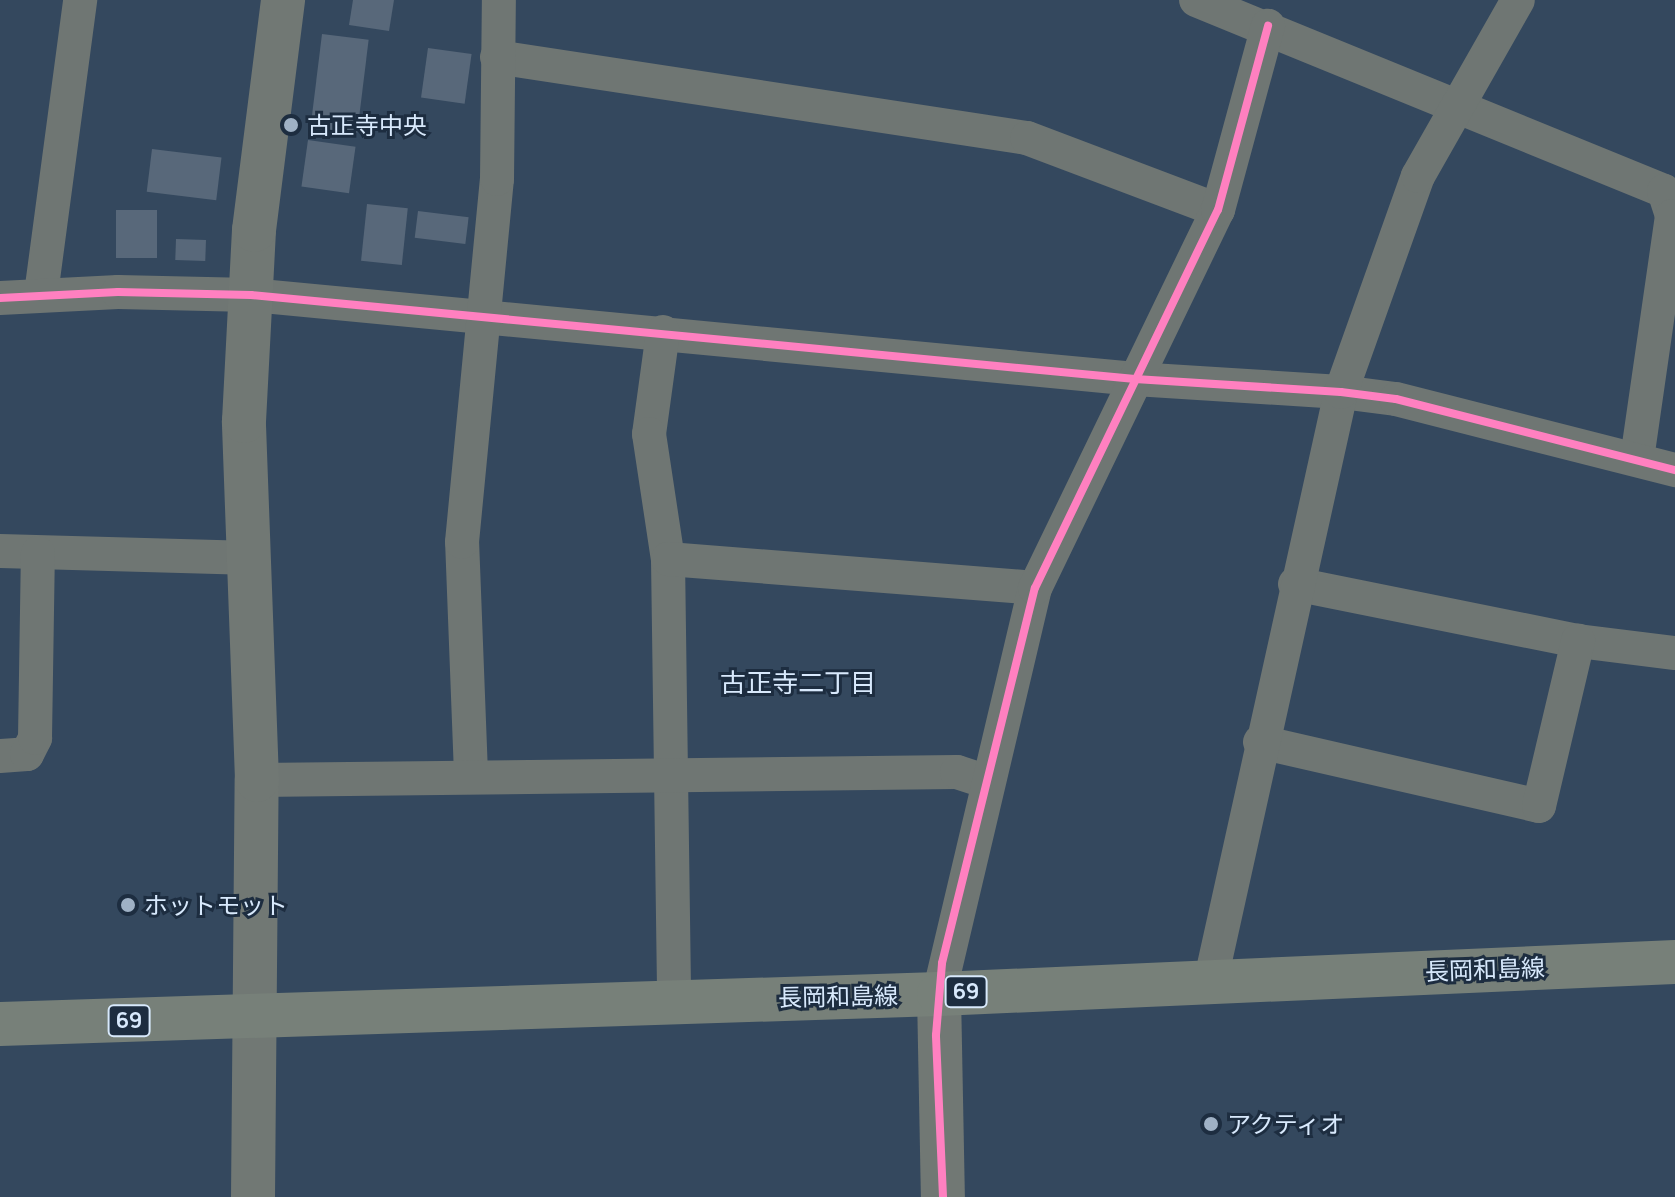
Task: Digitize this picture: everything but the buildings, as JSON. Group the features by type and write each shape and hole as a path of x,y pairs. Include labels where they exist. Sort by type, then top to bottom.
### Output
{"main road":[{"name":"長岡和島線","path":"0,1024 257,1018 674,1000 939,994 1211,979 1675,962"}],"street":[{"path":"41,294 80,0"},
{"path":"253,1197 257,780 253,558 244,421 262,150 283,0"},
{"path":"471,774 462,542 497,179 499,0"},
{"path":"1196,0 1268,26 1458,107 1649,181 1671,202 1637,460"},
{"path":"1211,979 1260,742 1341,392 1418,176 1518,0"},
{"path":"943,1197 939,994 985,781 1035,588 1218,210 1268,26"},
{"path":"497,57 1027,138 1218,210"},
{"path":"0,298 41,294 251,295 1135,379 1341,392 1396,399 1675,470"},
{"path":"663,332 649,434 668,559 674,1000"},
{"path":"0,551 253,558"},
{"path":"0,756 27,754 35,738 38,553"},
{"path":"668,559 1035,588"},
{"path":"1295,584 1578,641 1675,653"},
{"path":"1260,742 1539,806 1578,641"},
{"path":"257,780 471,774 957,772 985,781"}],"cycle path":[{"path":"943,1197 936,1035 942,963 1035,588 1218,210 1268,26"},
{"path":"0,298 118,292 251,295 1135,379 1341,392 1396,399 1675,470"}],"place":[{"name":"古正寺中央","path":"291,125"},
{"name":"ホットモット","path":"128,905"},
{"name":"アクティオ","path":"1211,1124"}],"district":[{"name":"古正寺二丁目","path":"798,683"}]}
